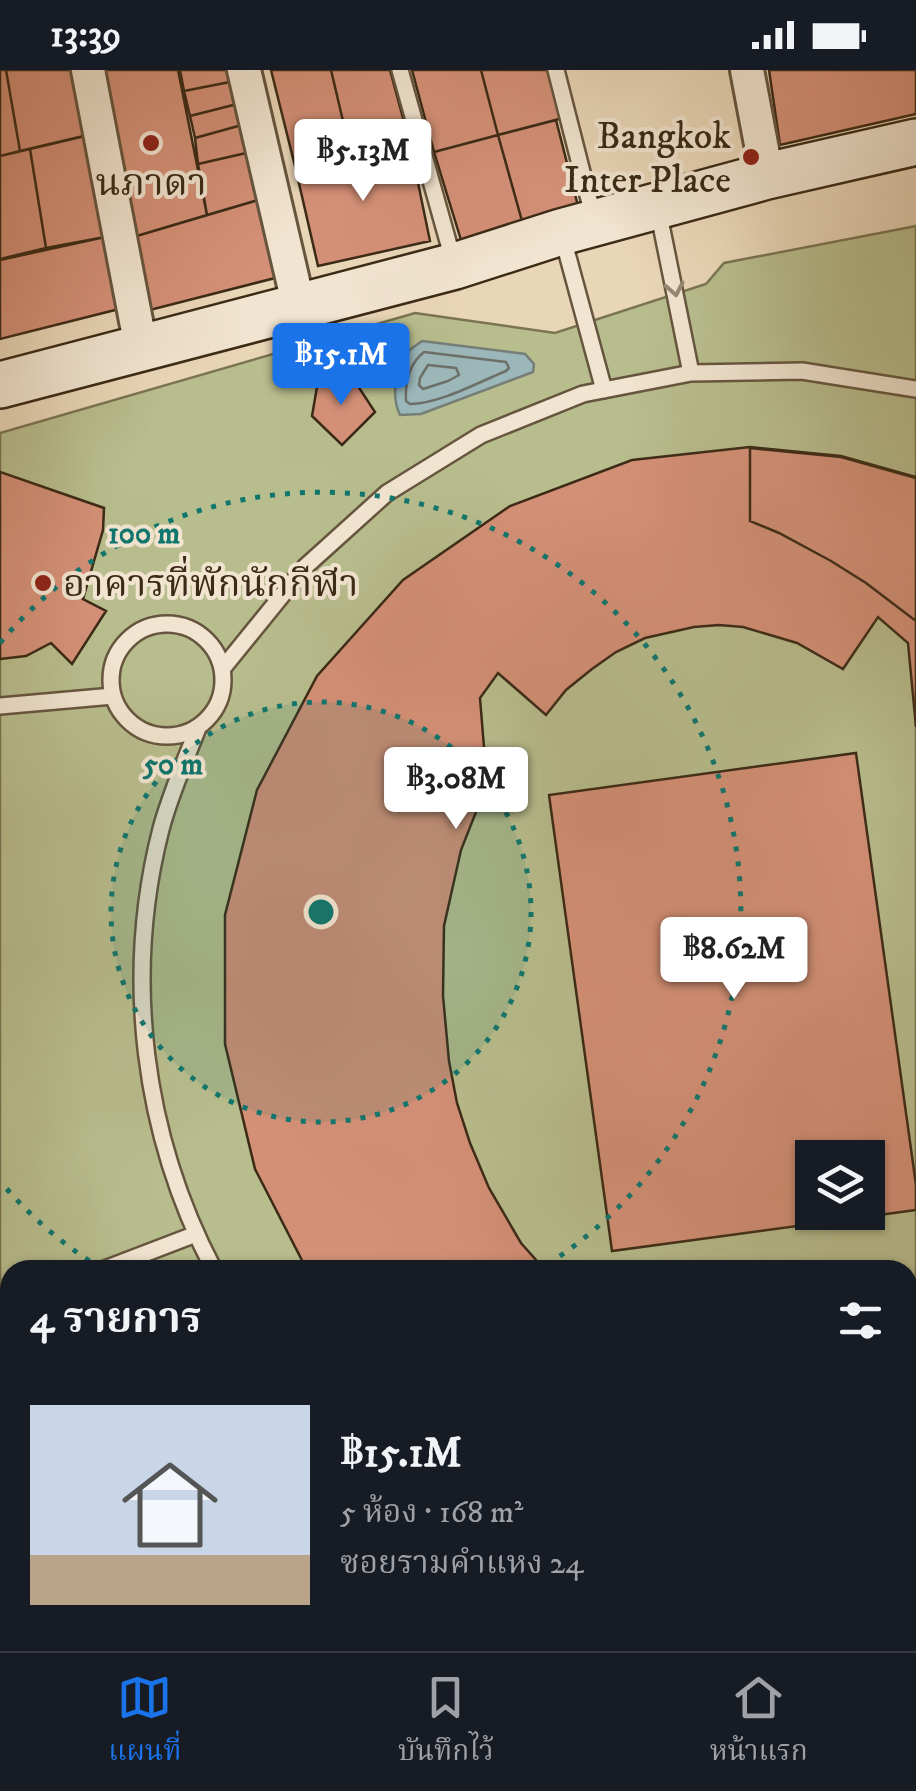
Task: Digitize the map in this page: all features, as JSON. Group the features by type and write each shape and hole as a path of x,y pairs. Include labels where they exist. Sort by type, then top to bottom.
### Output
{"main road":[{"path":"0,385 455,266 578,227 767,176 916,142"}],"street":[{"path":"88,70 141,347"},
{"path":"244,70 299,307"},
{"path":"747,70 767,176"}],"lane":[{"path":"400,70 455,266"},
{"path":"556,70 604,390"},
{"path":"658,206 691,373"},
{"path":"223,668 306,566 388,493 481,435 583,394 691,373 802,370 916,389"},
{"path":"164,624 184,626 202,635 215,649 223,668 224,687 218,706 198,728 173,737 155,736 138,729 125,718 114,696 111,669 118,652 145,628 164,624"},
{"path":"0,706 114,696"},
{"path":"198,728 161,829 146,910 142,993 148,1076 166,1157 209,1260"},
{"path":"128,1260 196,1234"}],"green space":[{"path":"916,226 916,1260 0,1260 0,433 415,313 555,333 706,284 724,263"}],"water":[{"path":"422,341 525,354 534,364 533,372 421,414 400,415 395,391 397,374 408,352"}],"building":[{"path":"0,70 6,70 20,151 0,156"},
{"path":"6,70 78,70 92,134 20,151"},
{"name":"นภาดา","path":"95,70 178,70 207,215 130,238"},
{"path":"180,70 237,70 240,80 184,91"},
{"path":"271,70 331,70 351,155 295,166"},
{"path":"331,70 390,70 410,144 351,155"},
{"path":"412,70 481,70 498,135 434,152"},
{"path":"481,70 550,70 563,118 498,135"},
{"path":"769,70 916,70 916,114 780,145"},
{"path":"240,80 245,102 190,116 184,91"},
{"path":"245,102 249,123 195,138 190,116"},
{"path":"556,120 578,206 522,221 498,135"},
{"path":"249,123 255,151 198,164 195,138"},
{"path":"498,135 522,221 461,240 434,152"},
{"path":"85,136 105,237 46,248 30,149"},
{"path":"410,144 430,241 318,266 295,166"},
{"path":"30,149 46,248 0,259 0,156"},
{"path":"255,151 265,198 207,215 198,164"},
{"path":"265,198 283,276 146,311 130,238"},
{"path":"105,237 119,309 0,339 0,260"},
{"path":"354,380 375,412 342,445 312,416 318,381"},
{"path":"750,447 841,456 916,477 841,457 750,448 750,521 831,561 916,621 916,727 908,643 878,617 843,669 797,643 743,627 694,627 645,638 592,669 566,690 546,715 498,673 480,698 487,784 461,850 444,926 443,996 449,1061 470,1143 489,1188 521,1243 536,1260 302,1260 255,1169 225,1044 225,915 257,790 317,676 403,580 510,506 632,460"},
{"path":"750,448 841,457 916,478 916,621 831,561 750,521"},
{"name":"อาคารที่พักนักกีฬา","path":"0,472 104,508 103,530 83,599 106,611 72,664 51,643 26,656 0,659"},
{"path":"856,753 916,1185 916,1210 885,1214 885,1140 795,1140 795,1226 612,1251 549,795"}],"place":[{"name":"นภาดา","path":"151,143"},
{"name":"Bangkok Inter Place","path":"751,157"},
{"name":"อาคารที่พักนักกีฬา","path":"43,583"}]}
